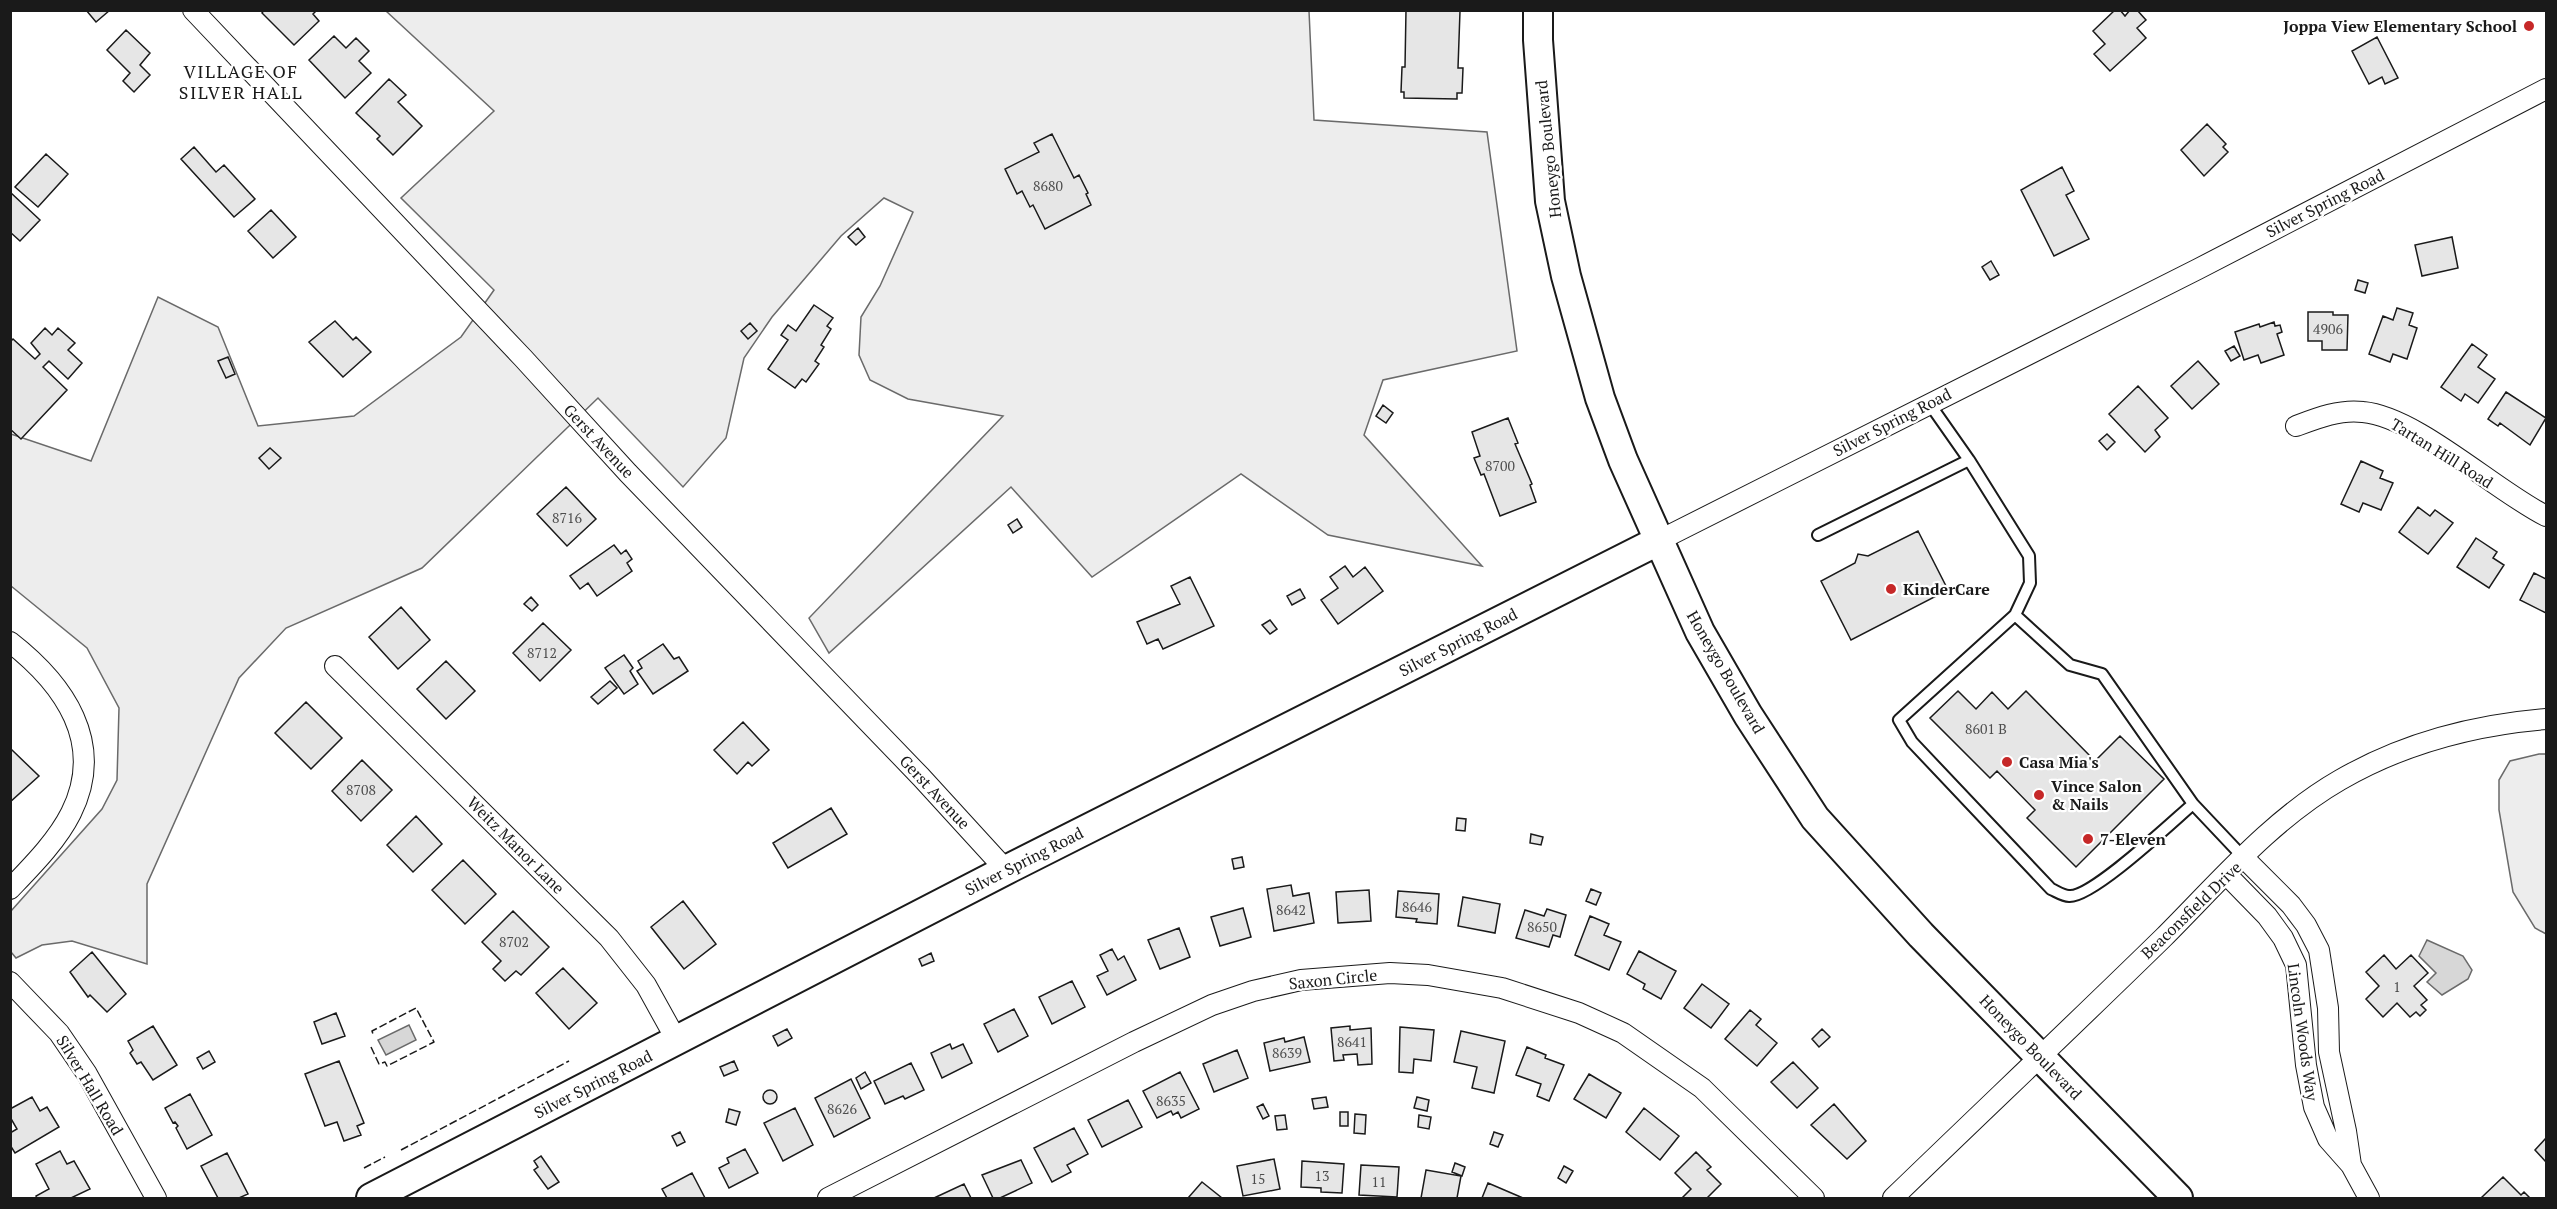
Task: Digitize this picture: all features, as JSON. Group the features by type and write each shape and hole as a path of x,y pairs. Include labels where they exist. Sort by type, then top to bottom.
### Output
{"main road":[{"name":"Honeygo Boulevard","path":"1538,10 1550,201 1566,276 1604,408 1623,460 1700,632 1748,715 1815,818 1921,935 2177,1198"},
{"name":"Silver Spring Road","path":"371,1198 1006,870 1658,541"}],"street":[{"name":"Gerst Avenue","path":"193,10 523,358 628,473 928,784 1006,870"},
{"name":"Silver Spring Road","path":"1658,541 2198,269 2547,89"},
{"name":"Tartan Hill Road","path":"2296,426 2322,416 2346,412 2364,412 2382,416 2411,430 2524,505 2547,516"},
{"path":"10,642 52,680 76,717 82,742 84,769 80,791 70,814 51,842 10,888"},
{"name":"Weitz Manor Lane","path":"335,666 609,938 646,985 676,1041"},
{"name":"Beaconsfield Drive","path":"1893,1198 2244,858 2316,796 2366,766 2447,735 2503,723 2547,719"},
{"name":"Lincoln Woods Way","path":"2244,858 2291,905 2306,925 2319,950 2328,1008 2329,1052 2351,1165"},
{"name":"Lincoln Woods Way","path":"2227,875 2267,916 2283,938 2296,965 2306,1065 2314,1107 2328,1139 2351,1165 2369,1198"},
{"name":"Saxon Circle","path":"828,1198 859,1192 1134,1042 1212,1005 1253,991 1301,980 1390,973 1428,975 1502,988 1579,1013 1623,1033 1702,1088 1814,1198"},
{"name":"Silver Hall Road","path":"10,982 59,1033 87,1074 156,1198"}],"lane":[{"path":"1929,403 1969,460 2029,556 2030,583 2015,615 1899,720 1912,742 2051,889 2068,896 2080,894 2108,877 2193,804"},
{"path":"1818,535 1969,460"},
{"path":"2015,615 2070,664 2102,674 2193,804 2244,858"}],"shaded area":[{"path":"386,11 1309,11 1314,120 1487,132 1517,351 1383,380 1364,435 1482,566 1328,535 1241,474 1092,577 1011,487 829,653 809,618 1003,416 908,399 870,380 859,355 861,317 880,286 913,212 884,198 841,236 772,317 744,358 726,438 683,487 598,398 422,568 286,628 239,678 147,884 147,964 72,941 42,945 16,958 11,952 11,911 102,809 117,780 119,708 87,648 11,586 11,434 91,461 158,297 218,327 258,426 354,416 461,337 494,290 401,198 494,111"},
{"path":"2546,754 2546,934 2535,928 2513,892 2499,810 2499,780 2510,761"},
{"path":"2427,940 2463,956 2472,970 2468,979 2442,995 2427,982 2436,973 2419,956"},
{"path":"409,1025 416,1040 386,1055 378,1040"}],"building":[{"path":"86,10 110,10 96,22"},
{"path":"264,10 317,10 313,14 319,21 294,45 262,13"},
{"path":"1406,10 1460,11 1458,68 1463,68 1462,93 1457,93 1457,99 1404,98 1404,92 1401,92 1402,67 1405,67"},
{"path":"2115,10 2120,10 2125,16 2130,10 2137,10 2146,20 2137,28 2146,38 2110,71 2094,54 2105,44 2093,31"},
{"path":"126,30 150,53 140,65 150,75 134,92 123,81 130,73 107,50"},
{"path":"334,36 346,48 356,38 369,51 359,61 371,73 345,98 309,60"},
{"path":"2377,37 2398,78 2385,84 2382,77 2369,84 2352,51"},
{"path":"389,79 406,95 398,102 422,126 393,155 377,139 380,136 356,113"},
{"path":"2207,124 2226,144 2223,147 2228,152 2204,176 2181,150"},
{"path":"1052,134 1074,178 1079,175 1091,205 1045,229 1033,205 1030,207 1022,191 1017,194 1005,169 1039,152 1034,143"},
{"path":"194,147 216,172 224,165 255,199 234,217 181,159"},
{"path":"46,154 68,174 38,207 15,187"},
{"path":"2062,167 2074,191 2066,195 2089,239 2054,256 2021,190"},
{"path":"10,192 40,220 20,241 10,232"},
{"path":"271,210 296,237 273,258 248,231"},
{"path":"858,228 865,237 856,245 848,237"},
{"path":"2452,237 2458,268 2422,276 2415,245"},
{"path":"1991,261 1999,275 1990,280 1982,267"},
{"path":"2358,280 2368,283 2365,293 2355,290"},
{"path":"814,305 833,318 827,326 831,329 815,361 819,364 806,382 802,379 795,388 768,369 788,340 781,335 788,325 796,331"},
{"path":"2397,308 2413,313 2409,325 2417,328 2407,359 2393,354 2390,362 2369,354 2383,316 2393,320"},
{"path":"2308,312 2333,312 2333,315 2348,315 2347,350 2322,350 2322,341 2308,341"},
{"path":"335,321 353,340 356,337 371,352 343,377 309,342"},
{"path":"2274,322 2275,326 2280,325 2282,332 2277,334 2284,355 2261,363 2258,355 2244,360 2235,332"},
{"path":"750,323 757,331 748,339 741,331"},
{"path":"45,328 52,335 58,328 75,343 68,350 82,363 68,379 49,361 43,367 67,390 21,439 10,429 10,342 13,339 35,359 40,354 31,343"},
{"path":"2472,344 2487,355 2478,367 2495,379 2478,403 2465,394 2461,401 2441,387"},
{"path":"2234,346 2240,356 2231,361 2225,351"},
{"path":"228,357 235,374 226,378 218,361"},
{"path":"2198,361 2219,384 2192,409 2171,386"},
{"path":"2138,386 2168,418 2155,430 2160,437 2145,452 2109,414"},
{"path":"2506,392 2546,418 2530,445 2500,423 2498,426 2488,419"},
{"path":"1383,405 1393,413 1386,423 1376,416"},
{"path":"1508,418 1518,443 1515,444 1532,484 1530,485 1536,502 1500,516 1484,474 1481,475 1474,458 1480,456 1472,432"},
{"path":"2107,434 2115,442 2107,450 2099,441"},
{"path":"270,448 281,458 269,469 259,458"},
{"path":"2361,461 2383,471 2380,478 2393,483 2381,510 2363,503 2359,512 2341,504"},
{"path":"566,487 596,519 567,546 537,514"},
{"path":"2418,507 2430,516 2435,510 2453,523 2428,554 2399,532"},
{"path":"1017,519 1022,527 1013,533 1008,525"},
{"path":"1918,531 1948,590 1851,640 1821,581 1855,563 1858,554 1868,556"},
{"path":"2476,538 2497,552 2493,558 2504,565 2489,588 2457,567"},
{"path":"614,545 621,554 626,550 632,559 627,563 632,571 597,596 588,583 580,589 570,576"},
{"path":"1345,566 1353,577 1365,567 1383,591 1338,624 1321,600 1338,588 1330,577"},
{"path":"2534,573 2546,579 2546,613 2520,600"},
{"path":"1190,577 1214,626 1163,649 1158,639 1147,644 1137,622 1180,604 1171,586"},
{"path":"1300,589 1305,598 1292,605 1287,596"},
{"path":"531,597 538,605 532,611 524,604"},
{"path":"401,607 430,640 398,669 369,637"},
{"path":"1270,620 1277,629 1270,634 1262,625"},
{"path":"543,623 571,650 540,681 513,653"},
{"path":"663,644 674,659 679,657 688,671 653,694 637,671 642,668 638,661"},
{"path":"624,655 633,668 630,671 638,684 624,694 605,668"},
{"path":"446,661 475,691 446,719 417,689"},
{"path":"610,681 617,688 598,704 591,697"},
{"path":"1958,691 1976,709 1992,692 2008,709 2026,691 2095,761 2120,736 2164,779 2076,867 2027,818 2035,810 1997,771 1990,778 1930,718"},
{"path":"306,702 342,738 311,769 275,733"},
{"path":"743,722 769,750 752,766 748,762 737,774 714,750"},
{"path":"12,750 39,776 10,802 10,752"},
{"path":"362,760 392,790 361,821 332,791"},
{"path":"831,808 847,834 788,868 773,843"},
{"path":"416,816 442,844 413,872 387,845"},
{"path":"1457,818 1466,819 1465,831 1456,830"},
{"path":"1531,834 1543,837 1541,845 1530,843"},
{"path":"1242,857 1244,867 1234,869 1232,859"},
{"path":"463,860 496,894 465,924 432,890"},
{"path":"1291,885 1293,896 1309,893 1314,923 1274,931 1267,889"},
{"path":"1591,889 1601,893 1596,905 1586,901"},
{"path":"1369,890 1371,921 1338,923 1336,892"},
{"path":"1398,891 1439,894 1437,924 1396,917"},
{"path":"1463,897 1500,904 1495,933 1458,926"},
{"path":"683,901 716,944 684,969 651,927"},
{"path":"1243,908 1251,937 1220,946 1211,917"},
{"path":"1547,909 1566,915 1560,937 1553,935 1549,947 1516,938 1525,910 1544,916"},
{"path":"513,911 549,947 521,975 516,971 505,981 493,969 501,961 482,942"},
{"path":"1590,916 1609,924 1604,935 1621,942 1609,970 1575,955"},
{"path":"1179,928 1190,957 1160,969 1148,940"},
{"path":"1112,949 1118,960 1124,956 1136,980 1107,995 1097,976 1108,971 1100,955"},
{"path":"1639,951 1676,971 1661,999 1643,989 1645,984 1627,974"},
{"path":"92,952 126,994 107,1012 90,995 88,997 70,972"},
{"path":"931,953 934,961 922,966 919,959"},
{"path":"2384,955 2396,969 2411,955 2428,973 2414,986 2427,1000 2421,1005 2426,1010 2420,1016 2416,1012 2410,1017 2397,1003 2383,1017 2366,999 2379,986 2366,972"},
{"path":"563,968 597,1003 569,1029 536,993"},
{"path":"1072,981 1085,1007 1052,1024 1039,997"},
{"path":"1702,984 1729,1004 1711,1028 1684,1008"},
{"path":"1014,1009 1028,1036 998,1052 984,1024"},
{"path":"1750,1010 1761,1019 1756,1025 1777,1043 1757,1066 1725,1039"},
{"path":"336,1013 345,1036 322,1044 314,1022"},
{"path":"153,1026 177,1065 153,1080 141,1062 137,1064 130,1053 133,1050 128,1041"},
{"path":"1350,1026 1350,1030 1371,1028 1372,1064 1358,1065 1357,1054 1343,1055 1344,1060 1334,1061 1331,1028"},
{"path":"1400,1027 1434,1030 1431,1061 1414,1059 1413,1073 1399,1072"},
{"path":"787,1029 792,1038 778,1046 773,1036"},
{"path":"1822,1029 1830,1037 1819,1047 1812,1039"},
{"path":"1461,1031 1505,1041 1494,1093 1472,1088 1477,1067 1454,1062"},
{"path":"1304,1037 1310,1062 1270,1071 1264,1043 1284,1038 1285,1042"},
{"path":"950,1044 952,1049 963,1044 972,1063 942,1078 931,1053"},
{"path":"1527,1047 1546,1055 1545,1058 1564,1065 1549,1101 1537,1096 1541,1084 1516,1075"},
{"path":"1237,1050 1248,1078 1214,1092 1203,1064"},
{"path":"209,1051 215,1062 203,1069 197,1058"},
{"path":"339,1061 364,1123 357,1126 361,1135 344,1141 337,1122 325,1126 305,1074"},
{"path":"734,1061 738,1070 724,1076 720,1067"},
{"path":"1793,1062 1818,1088 1797,1108 1771,1082"},
{"path":"911,1063 924,1090 905,1099 903,1096 885,1104 874,1081"},
{"path":"865,1072 871,1083 861,1089 856,1078"},
{"path":"1180,1072 1199,1109 1181,1118 1178,1112 1173,1115 1171,1111 1157,1118 1143,1091"},
{"path":"1589,1074 1621,1093 1606,1118 1574,1099"},
{"path":"851,1079 870,1118 834,1137 815,1098"},
{"path":"767,1090 773,1090 777,1097 773,1104 767,1104 763,1100 763,1094"},
{"path":"190,1094 212,1135 187,1149 176,1128 178,1126 175,1122 173,1123 165,1108"},
{"path":"32,1097 40,1111 47,1107 59,1127 15,1153 10,1145 10,1133 17,1129 10,1117 10,1109"},
{"path":"1326,1097 1328,1107 1314,1109 1312,1099"},
{"path":"1417,1097 1429,1100 1427,1111 1414,1108"},
{"path":"1128,1100 1142,1127 1102,1147 1088,1120"},
{"path":"1263,1104 1269,1116 1263,1119 1257,1107"},
{"path":"1834,1104 1866,1141 1847,1159 1811,1125"},
{"path":"795,1108 813,1145 783,1161 764,1123"},
{"path":"1644,1108 1679,1136 1660,1160 1626,1132"},
{"path":"729,1109 740,1112 736,1125 726,1122"},
{"path":"1340,1112 1348,1112 1348,1126 1340,1126"},
{"path":"1355,1114 1366,1115 1365,1134 1354,1133"},
{"path":"1285,1115 1287,1129 1277,1130 1275,1116"},
{"path":"1419,1115 1431,1117 1429,1129 1418,1127"},
{"path":"1074,1128 1088,1154 1067,1165 1071,1172 1052,1182 1034,1148"},
{"path":"680,1132 685,1142 677,1146 672,1136"},
{"path":"1494,1132 1503,1135 1498,1147 1490,1144"},
{"path":"2546,1138 2546,1162 2535,1150"},
{"path":"745,1149 758,1173 729,1188 719,1168 729,1163 727,1158"},
{"path":"60,1151 67,1164 74,1161 90,1189 71,1198 37,1198 36,1196 49,1189 36,1164"},
{"path":"1696,1152 1711,1167 1707,1170 1721,1184 1707,1198 1682,1198 1691,1189 1675,1173"},
{"path":"227,1153 248,1194 239,1198 218,1198 201,1166"},
{"path":"541,1156 559,1182 548,1189 534,1170 538,1167 534,1161"},
{"path":"1274,1159 1280,1189 1243,1196 1237,1166"},
{"path":"1021,1160 1032,1183 1000,1198 993,1198 982,1175"},
{"path":"1302,1161 1344,1164 1342,1193 1321,1192 1321,1188 1301,1187"},
{"path":"1455,1163 1465,1167 1462,1176 1452,1172"},
{"path":"1361,1165 1399,1167 1397,1197 1359,1195"},
{"path":"1564,1166 1573,1171 1566,1183 1558,1178"},
{"path":"1426,1170 1461,1176 1457,1198 1421,1198"},
{"path":"692,1173 705,1198 667,1198 662,1189"},
{"path":"2503,1177 2521,1195 2524,1192 2530,1198 2481,1198"},
{"path":"1202,1182 1222,1198 1188,1198"},
{"path":"1488,1183 1523,1198 1482,1198"},
{"path":"964,1184 971,1198 934,1198"}],"fence":[{"path":"371,1047 379,1064 385,1062 387,1066 434,1042 416,1008 372,1031 373,1034"},
{"path":"401,1150 569,1061"},
{"path":"364,1168 385,1157"}],"place":[{"name":"Joppa View Elementary School","path":"2529,26"},
{"name":"KinderCare","path":"1891,589"},
{"name":"Casa Mia's","path":"2007,762"},
{"name":"Vince Salon & Nails","path":"2039,795"},
{"name":"7-Eleven","path":"2088,839"}],"district":[{"name":"VILLAGE OF SILVER HALL","path":"241,82"}]}
